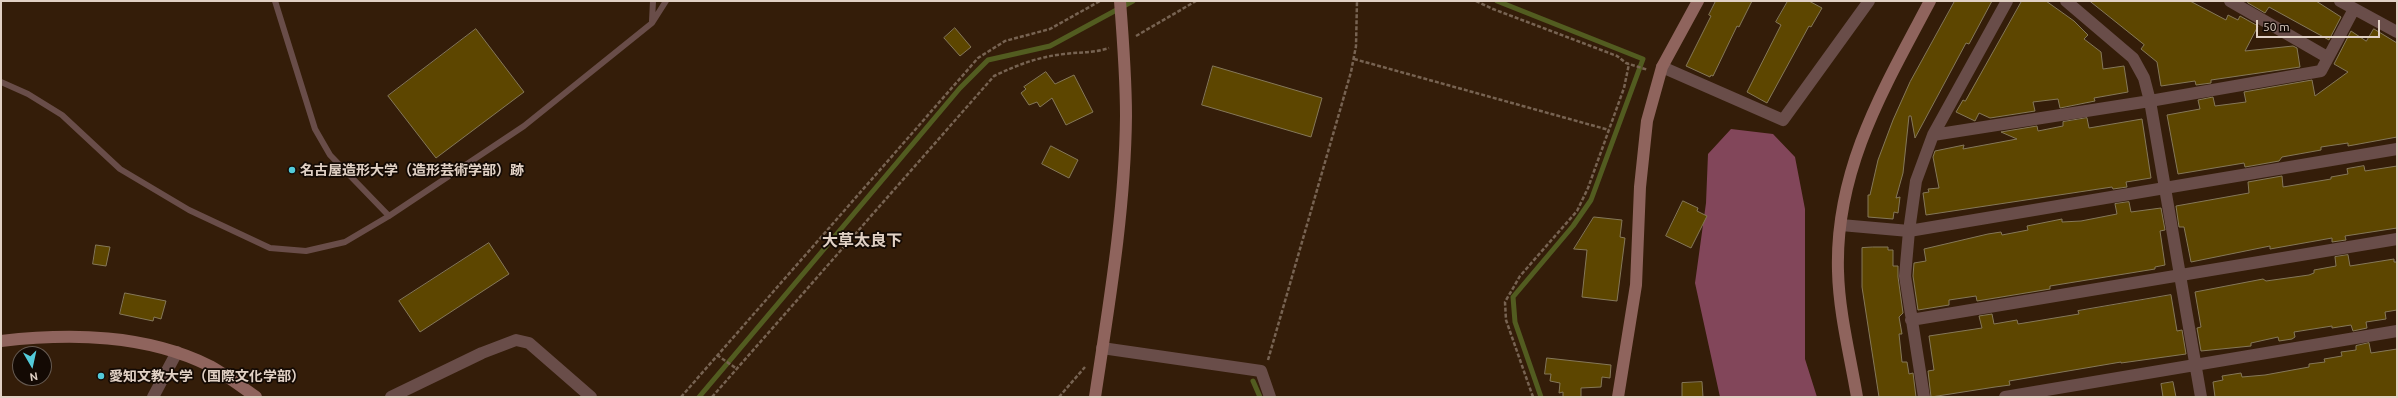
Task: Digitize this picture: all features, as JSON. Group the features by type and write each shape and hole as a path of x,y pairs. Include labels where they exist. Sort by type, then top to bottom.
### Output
{"street":[{"path":"1095,397 1116,263 1124,166 1126,117 1120,1"},
{"path":"1618,397 1636,285 1640,187 1647,121 1662,67 1698,1"},
{"path":"1662,67 1783,120 1869,1"},
{"path":"1857,397 1840,300 1838,270 1845,188 1866,125 1930,1"},
{"path":"1924,397 1905,276 1909,231 1916,181 1933,135 2008,1"},
{"path":"2066,1 2133,58 2144,78 2150,101 2201,397"},
{"path":"2230,1 2327,57"},
{"path":"2340,1 2354,9 2395,27"},
{"path":"1933,135 2150,101 2321,71 2327,57 2354,9"},
{"path":"1841,225 1909,231 2397,149"},
{"path":"1911,320 2397,239"},
{"path":"2005,397 2397,331"},
{"path":"1,341 77,336 127,340 177,352 211,367 256,397"},
{"path":"391,397 482,353 516,340 529,343 590,397"},
{"path":"1102,348 1261,371 1270,397"},
{"path":"153,397 177,352"}],"lane":[{"path":"275,1 315,128 330,155 389,216"},
{"path":"652,23 653,1"},
{"path":"1,82 28,94 62,115 120,169 189,210 270,248 306,251 345,242 389,216 524,126 652,23 666,1"}],"path":[{"path":"681,397 978,58 1005,41 1050,29 1100,1"},
{"path":"712,397 994,76 1026,61 1063,54 1097,52 1123,43 1196,1"},
{"path":"1261,371 1267,364 1354,59 1357,1"},
{"path":"1476,1 1493,9 1617,56 1630,64 1647,70"},
{"path":"1354,59 1609,130"},
{"path":"1533,397 1506,320 1505,302 1520,276 1577,211 1588,188 1609,130 1624,88 1630,64"},
{"path":"1059,397 1102,348"},
{"path":"717,355 737,369"}],"shaded area":[{"path":"1731,129 1773,134 1795,157 1805,209 1805,359 1817,397 1720,397 1695,283 1706,203 1708,154"}],"building":[{"path":"1716,1 1752,1 1739,27 1737,26 1713,76 1711,75 1710,77 1686,66 1711,16 1709,15"},
{"path":"1788,1 1809,1 1822,8 1811,27 1809,26 1767,103 1747,92 1781,25 1776,22"},
{"path":"1955,1 1992,1 1969,44 1966,43 1915,138 1911,116 1909,116 1903,173 1896,198 1900,197 1898,213 1894,212 1893,219 1868,217 1868,195 1870,195 1878,160 1893,120 1910,82"},
{"path":"2022,1 2046,1 2074,21 2088,35 2084,39 2101,52 2103,69 2124,66 2128,92 2094,98 2095,101 2060,108 2058,99 2033,102 2035,111 1990,118 1979,113 1975,121 1956,112 1963,100 1965,101"},
{"path":"2090,1 2190,1 2226,20 2228,15 2238,20 2240,16 2258,26 2245,51 2293,46 2297,48 2300,67 2211,80 2211,83 2196,85 2195,81 2161,86 2157,62 2141,49 2144,45"},
{"path":"2249,1 2316,1 2341,17 2329,40 2269,7 2265,13 2248,3"},
{"path":"955,28 971,47 960,56 944,38"},
{"path":"476,29 524,92 436,158 388,96"},
{"path":"2374,29 2397,43 2397,137 2348,146 2348,143 2321,147 2321,150 2282,157 2279,161 2245,167 2244,163 2178,174 2167,115 2200,109 2198,100 2213,97 2215,106 2246,102 2244,92 2312,80 2315,96 2348,72 2334,64 2351,31 2366,41"},
{"path":"1213,66 1322,98 1311,137 1202,105"},
{"path":"1046,72 1055,84 1074,75 1093,112 1066,125 1052,98 1040,107 1037,102 1029,105 1021,93 1026,89 1024,87"},
{"path":"2087,118 2089,128 2142,119 2151,178 2126,182 2127,187 2113,189 2112,187 1926,215 1923,193 1929,192 1928,189 1939,188 1933,157 1935,151 1964,145 1963,149 2017,139 2001,132 2037,126 2038,131 2063,126 2063,122"},
{"path":"1051,146 1078,160 1069,178 1042,164"},
{"path":"2364,166 2365,171 2397,166 2397,228 2345,236 2346,240 2332,242 2332,238 2270,249 2270,246 2191,262 2184,227 2179,227 2176,206 2249,193 2248,182 2282,176 2283,187 2331,179 2331,177 2348,174 2347,169"},
{"path":"1683,201 1698,208 1697,211 1707,216 1691,248 1666,236"},
{"path":"2129,202 2131,212 2161,208 2165,230 2160,231 2165,265 2155,267 2155,269 2050,286 2050,289 1977,301 1976,296 1949,300 1949,305 1918,310 1913,276 1914,263 1926,261 1924,249 1988,234 2001,232 2002,235 2028,230 2027,226 2062,219 2062,222 2081,221 2117,214 2115,204"},
{"path":"1594,217 1622,220 1620,237 1625,238 1617,301 1582,297 1587,250 1574,249"},
{"path":"489,243 509,274 420,332 399,301"},
{"path":"96,245 110,247 106,266 93,264"},
{"path":"1888,247 1888,250 1893,250 1893,266 1898,266 1903,313 1899,317 1902,334 1899,334 1902,362 1907,362 1909,374 1913,373 1916,397 1879,397 1862,287 1862,248"},
{"path":"2348,255 2350,266 2394,259 2394,262 2397,262 2397,310 2385,312 2386,319 2366,322 2367,328 2353,331 2351,325 2332,328 2332,326 2294,332 2295,337 2292,339 2279,341 2278,337 2251,343 2251,346 2201,351 2197,328 2201,327 2195,292 2263,279 2266,281 2309,275 2314,273 2314,270 2336,266 2335,257"},
{"path":"125,293 166,301 161,319 154,317 153,321 120,314"},
{"path":"2171,295 2177,331 2182,330 2186,354 2121,362 2009,381 2010,385 1931,397 1928,371 1934,370 1929,336 1982,328 1979,316 1992,314 1994,324 2017,320 2018,324 2079,314 2078,311"},
{"path":"2369,343 2371,353 2397,349 2397,397 2215,397 2213,382 2223,380 2222,376 2241,373 2242,377 2265,375 2309,367 2309,364 2325,362 2324,359 2342,356 2341,352 2356,350 2356,346"},
{"path":"1547,358 1611,365 1610,378 1602,377 1601,387 1581,388 1581,397 1563,397 1563,392 1559,393 1560,383 1550,381 1551,374 1545,374"},
{"path":"1702,382 1703,397 1682,397 1682,383"},
{"path":"2173,382 2176,397 2163,397 2161,384"}],"waterway":[{"path":"699,397 960,88 988,60 1050,46 1133,1"},
{"path":"1497,1 1643,59 1591,200 1573,226 1513,297 1515,322 1541,397"},
{"path":"1253,381 1260,397"}],"place":[{"name":"名古屋造形大学（造形芸術学部）跡","path":"292,170"},
{"name":"愛知文教大学（国際文化学部）","path":"101,376"}],"district":[{"name":"大草太良下","path":"862,241"}]}
